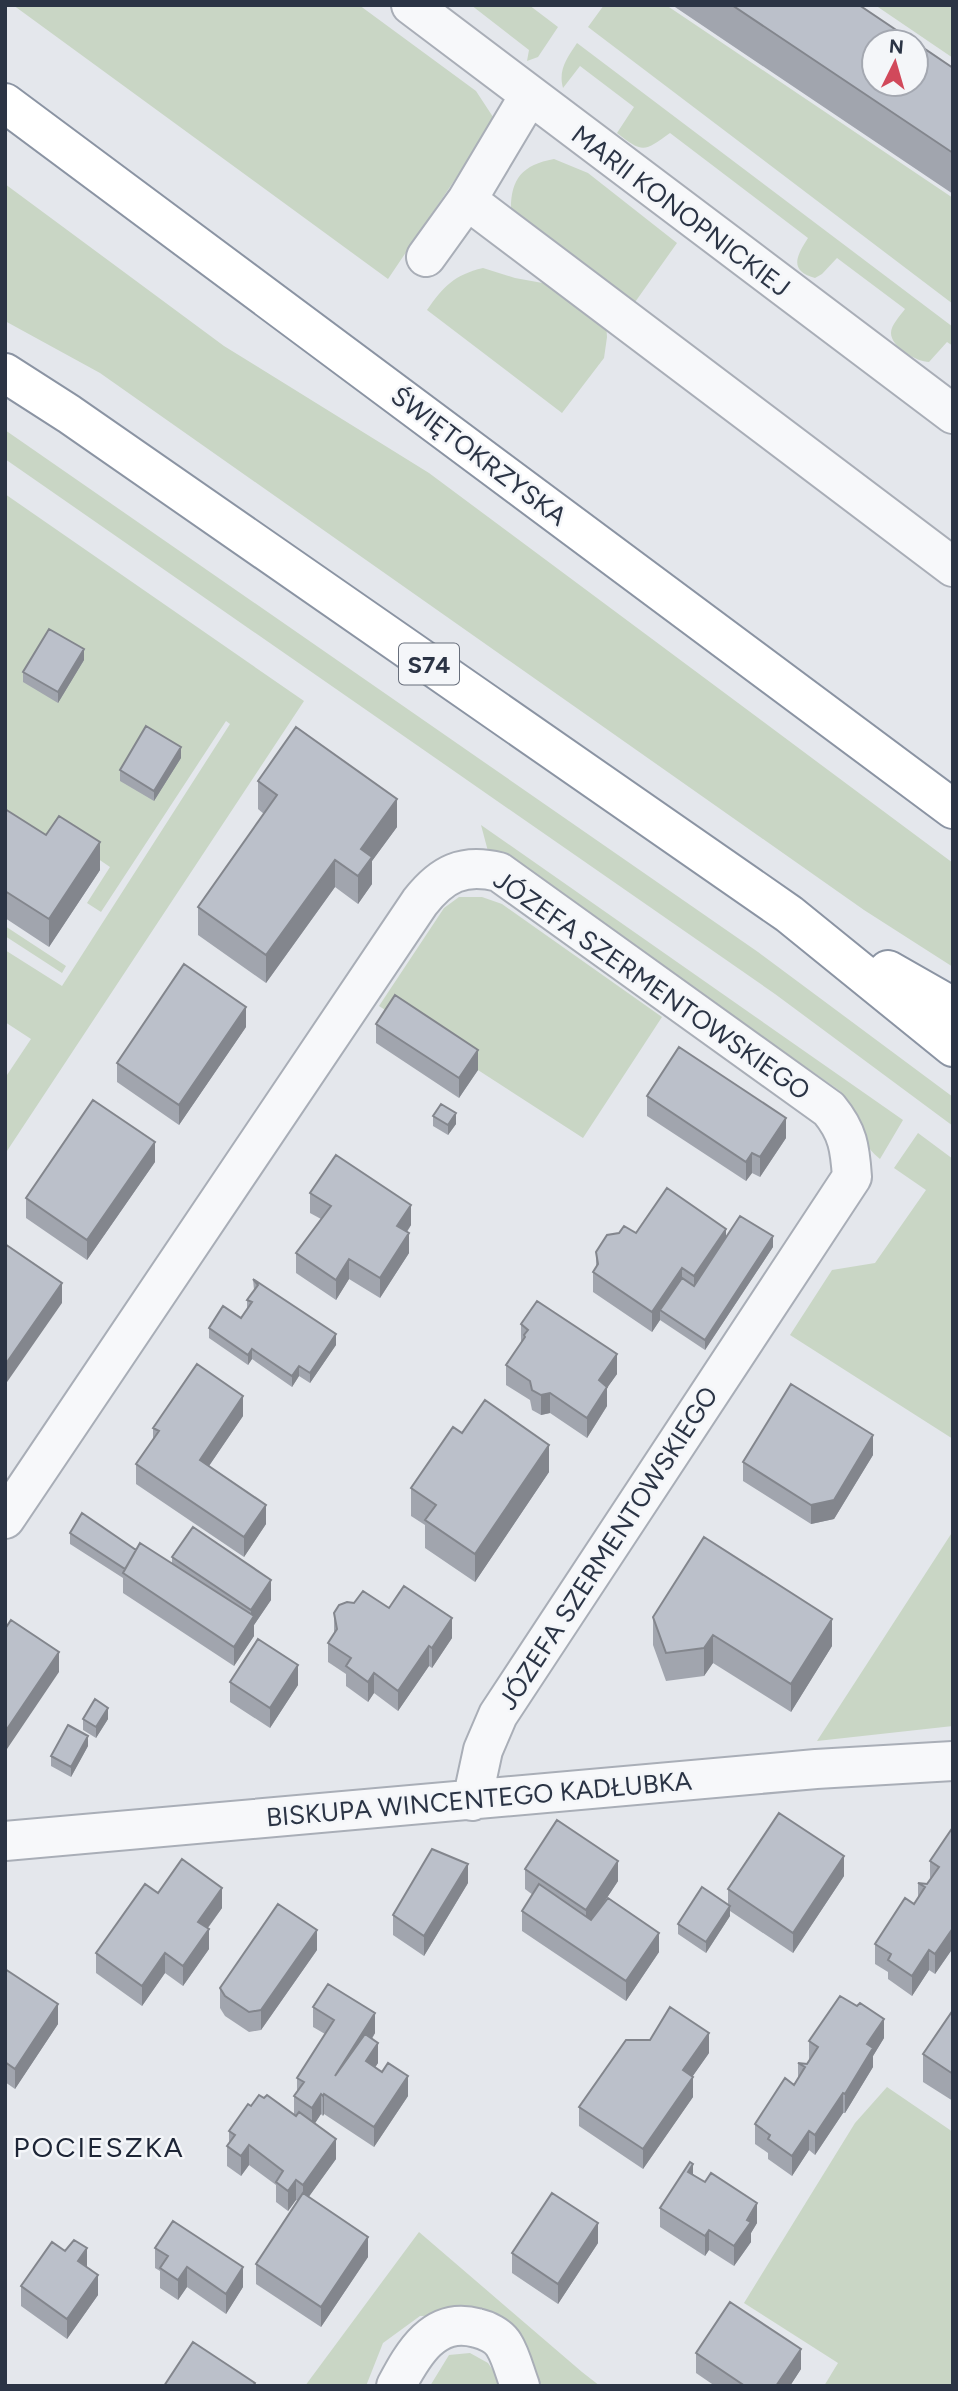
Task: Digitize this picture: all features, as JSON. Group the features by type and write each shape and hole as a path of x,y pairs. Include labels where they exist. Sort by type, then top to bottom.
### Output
{"highway":[{"name":"ŚWIĘTOKRZYSKA","path":"5,103 953,808"},
{"name":"S74","path":"5,373 69,414 789,914 953,1007"},
{"path":"789,914 953,1047"}],"street":[{"name":"MARII KONOPNICKIEJ","path":"411,5 953,414"},
{"path":"426,257 467,200 529,96"},
{"path":"467,200 953,567"},
{"name":"JÓZEFA SZERMENTOWSKIEGO","path":"5,1519 420,902 431,888 445,877 464,869 482,868 499,872 829,1108 841,1123 847,1137 852,1177 498,1715 483,1750 472,1801"},
{"name":"BISKUPA WINCENTEGO KADŁUBKA","path":"5,1841 828,1768 953,1761"},
{"path":"396,2386 418,2347 443,2330 466,2325 486,2330 504,2343 520,2386"}],"green space":[{"path":"13,5 359,5 476,91 495,120 388,279"},
{"path":"471,5 529,5 558,27 538,57 527,61 529,50"},
{"path":"604,5 666,5 953,198 953,304 588,27"},
{"path":"875,5 953,5 953,58 930,42 930,28 909,28"},
{"path":"577,43 953,327 953,346 947,342 929,362 906,353 895,343 891,333 905,309 837,258 815,278 806,275 797,262 808,238 670,133 644,148 617,133 634,107 580,66 563,88 563,70"},
{"path":"554,159 588,173 677,243 628,312 511,213 513,191 520,176 533,165"},
{"path":"5,184 224,346 429,473 953,863 953,967 864,910 100,373 5,321"},
{"path":"483,268 548,284 606,323 604,358 562,413 427,310 450,283 464,274"},
{"path":"5,430 758,952 953,1097 953,1126 775,994 5,459"},
{"path":"5,494 304,701 5,1154 5,1078 31,1039 5,1022 5,950 62,986 230,724 226,721 101,912 87,903 110,867 60,833 46,854 5,827"},
{"path":"481,825 903,1120 880,1159 869,1146 858,1116 840,1091 511,860 489,855"},
{"path":"459,897 482,897 502,904 662,1017 583,1138 379,1006 444,908"},
{"path":"5,926 66,966 62,973 5,936"},
{"path":"918,1133 953,1159 953,1439 790,1335 832,1270 875,1263 926,1190 894,1168"},
{"path":"953,1531 953,1726 817,1741"},
{"path":"887,2087 953,2132 953,2386 824,2386 838,2363 744,2303 855,2123"},
{"path":"419,2232 600,2386 523,2386 468,2315 420,2316 383,2343 366,2386 305,2386"},
{"path":"470,2353 488,2363 501,2386 430,2386 449,2355"}],"building":[{"path":"732,5 859,5 893,28 860,28 860,91"},
{"path":"930,52 953,68 953,153 871,98 930,98"},
{"path":"49,629 84,649 58,692 23,672"},
{"path":"146,726 181,747 154,791 120,770"},
{"path":"296,727 397,799 361,849 372,857 358,876 335,860 266,955 198,907 277,795 258,781"},
{"path":"5,809 46,835 59,816 100,842 49,919 5,891"},
{"path":"184,964 246,1007 179,1105 117,1063"},
{"path":"395,995 478,1050 459,1078 376,1024"},
{"path":"679,1047 786,1118 760,1157 752,1153 746,1162 647,1096"},
{"path":"93,1100 155,1142 87,1240 26,1198"},
{"path":"441,1104 456,1113 448,1125 433,1116"},
{"path":"336,1155 411,1205 397,1226 409,1233 380,1278 349,1259 336,1280 296,1253 331,1206 310,1193"},
{"path":"667,1188 726,1229 694,1276 682,1268 652,1312 593,1272 598,1264 596,1252 607,1235 619,1233 624,1226 636,1233"},
{"path":"740,1216 773,1236 705,1340 660,1310 682,1278 694,1286"},
{"path":"5,1244 62,1283 5,1365"},
{"path":"253,1279 336,1334 310,1373 299,1366 292,1376 252,1349 248,1355 209,1328 223,1306 241,1318 252,1302 247,1300 258,1285"},
{"path":"537,1301 617,1354 599,1380 607,1387 587,1418 550,1393 541,1395 532,1390 530,1381 506,1365 525,1337 528,1330 521,1324"},
{"path":"197,1364 243,1396 200,1460 266,1505 244,1537 136,1464 159,1431 153,1428"},
{"path":"791,1384 873,1435 834,1500 811,1505 743,1462"},
{"path":"485,1400 549,1445 475,1554 425,1520 436,1505 411,1488 453,1427 462,1433"},
{"path":"82,1513 136,1550 125,1569 70,1533"},
{"path":"193,1527 271,1580 251,1610 172,1557"},
{"path":"704,1537 832,1619 791,1684 713,1635 704,1648 666,1653 653,1617"},
{"path":"140,1543 254,1616 234,1647 123,1573"},
{"path":"404,1586 452,1618 398,1691 374,1673 368,1682 346,1666 351,1658 328,1643 337,1629 334,1613 339,1605 354,1603 363,1591 389,1608"},
{"path":"11,1620 59,1652 5,1732 5,1629"},
{"path":"258,1639 298,1665 270,1708 230,1682"},
{"path":"95,1699 108,1708 96,1727 83,1719"},
{"path":"68,1725 88,1736 71,1767 51,1756"},
{"path":"779,1813 844,1856 793,1933 728,1889"},
{"path":"557,1820 618,1861 586,1910 525,1869"},
{"path":"953,1827 953,1928 935,1954 929,1950 912,1976 888,1960 891,1954 875,1944 905,1898 914,1904 925,1887 918,1883 927,1884 939,1867 930,1861"},
{"path":"432,1849 468,1864 424,1936 393,1915"},
{"path":"182,1859 222,1888 198,1922 209,1929 183,1966 165,1953 142,1986 96,1953 145,1884 158,1893"},
{"path":"539,1884 591,1920 608,1898 659,1933 626,1981 522,1911"},
{"path":"702,1887 730,1906 706,1942 678,1924"},
{"path":"278,1904 317,1930 261,2010 249,2012 225,1996 220,1988"},
{"path":"5,1969 58,2004 15,2069 5,2062"},
{"path":"328,1984 375,2013 335,2076 365,2034 378,2043 366,2061 382,2072 388,2063 408,2076 374,2127 324,2094 321,2094 312,2108 294,2096 304,2082 297,2078 334,2020 313,2007"},
{"path":"840,1996 857,2006 860,2003 884,2019 867,2044 873,2048 845,2094 843,2093 815,2135 809,2131 792,2156 768,2139 770,2135 755,2124 785,2078 794,2085 805,2067 798,2063 807,2064 818,2047 809,2041"},
{"path":"670,2007 709,2033 683,2070 693,2077 643,2149 579,2107 626,2040 650,2040"},
{"path":"953,2010 953,2074 923,2054"},
{"path":"259,2095 264,2098 267,2095 296,2116 299,2112 336,2139 303,2185 296,2180 288,2191 276,2182 283,2171 249,2145 241,2156 227,2146 235,2135 229,2131 248,2104 251,2106"},
{"path":"690,2162 693,2164 688,2172 705,2182 711,2173 757,2203 747,2220 751,2222 734,2246 709,2230 705,2236 660,2208"},
{"path":"303,2193 368,2237 321,2307 256,2264"},
{"path":"552,2193 598,2223 558,2284 512,2253"},
{"path":"173,2221 243,2267 226,2294 187,2267 178,2280 160,2268 168,2256 155,2248"},
{"path":"74,2240 87,2248 78,2261 98,2275 67,2319 21,2286 52,2242 65,2251"},
{"path":"730,2302 801,2349 776,2386 745,2386 696,2353"},
{"path":"193,2342 255,2383 253,2386 164,2386"}],"district":[{"name":"POCIESZKA","path":"99,2147"}]}
